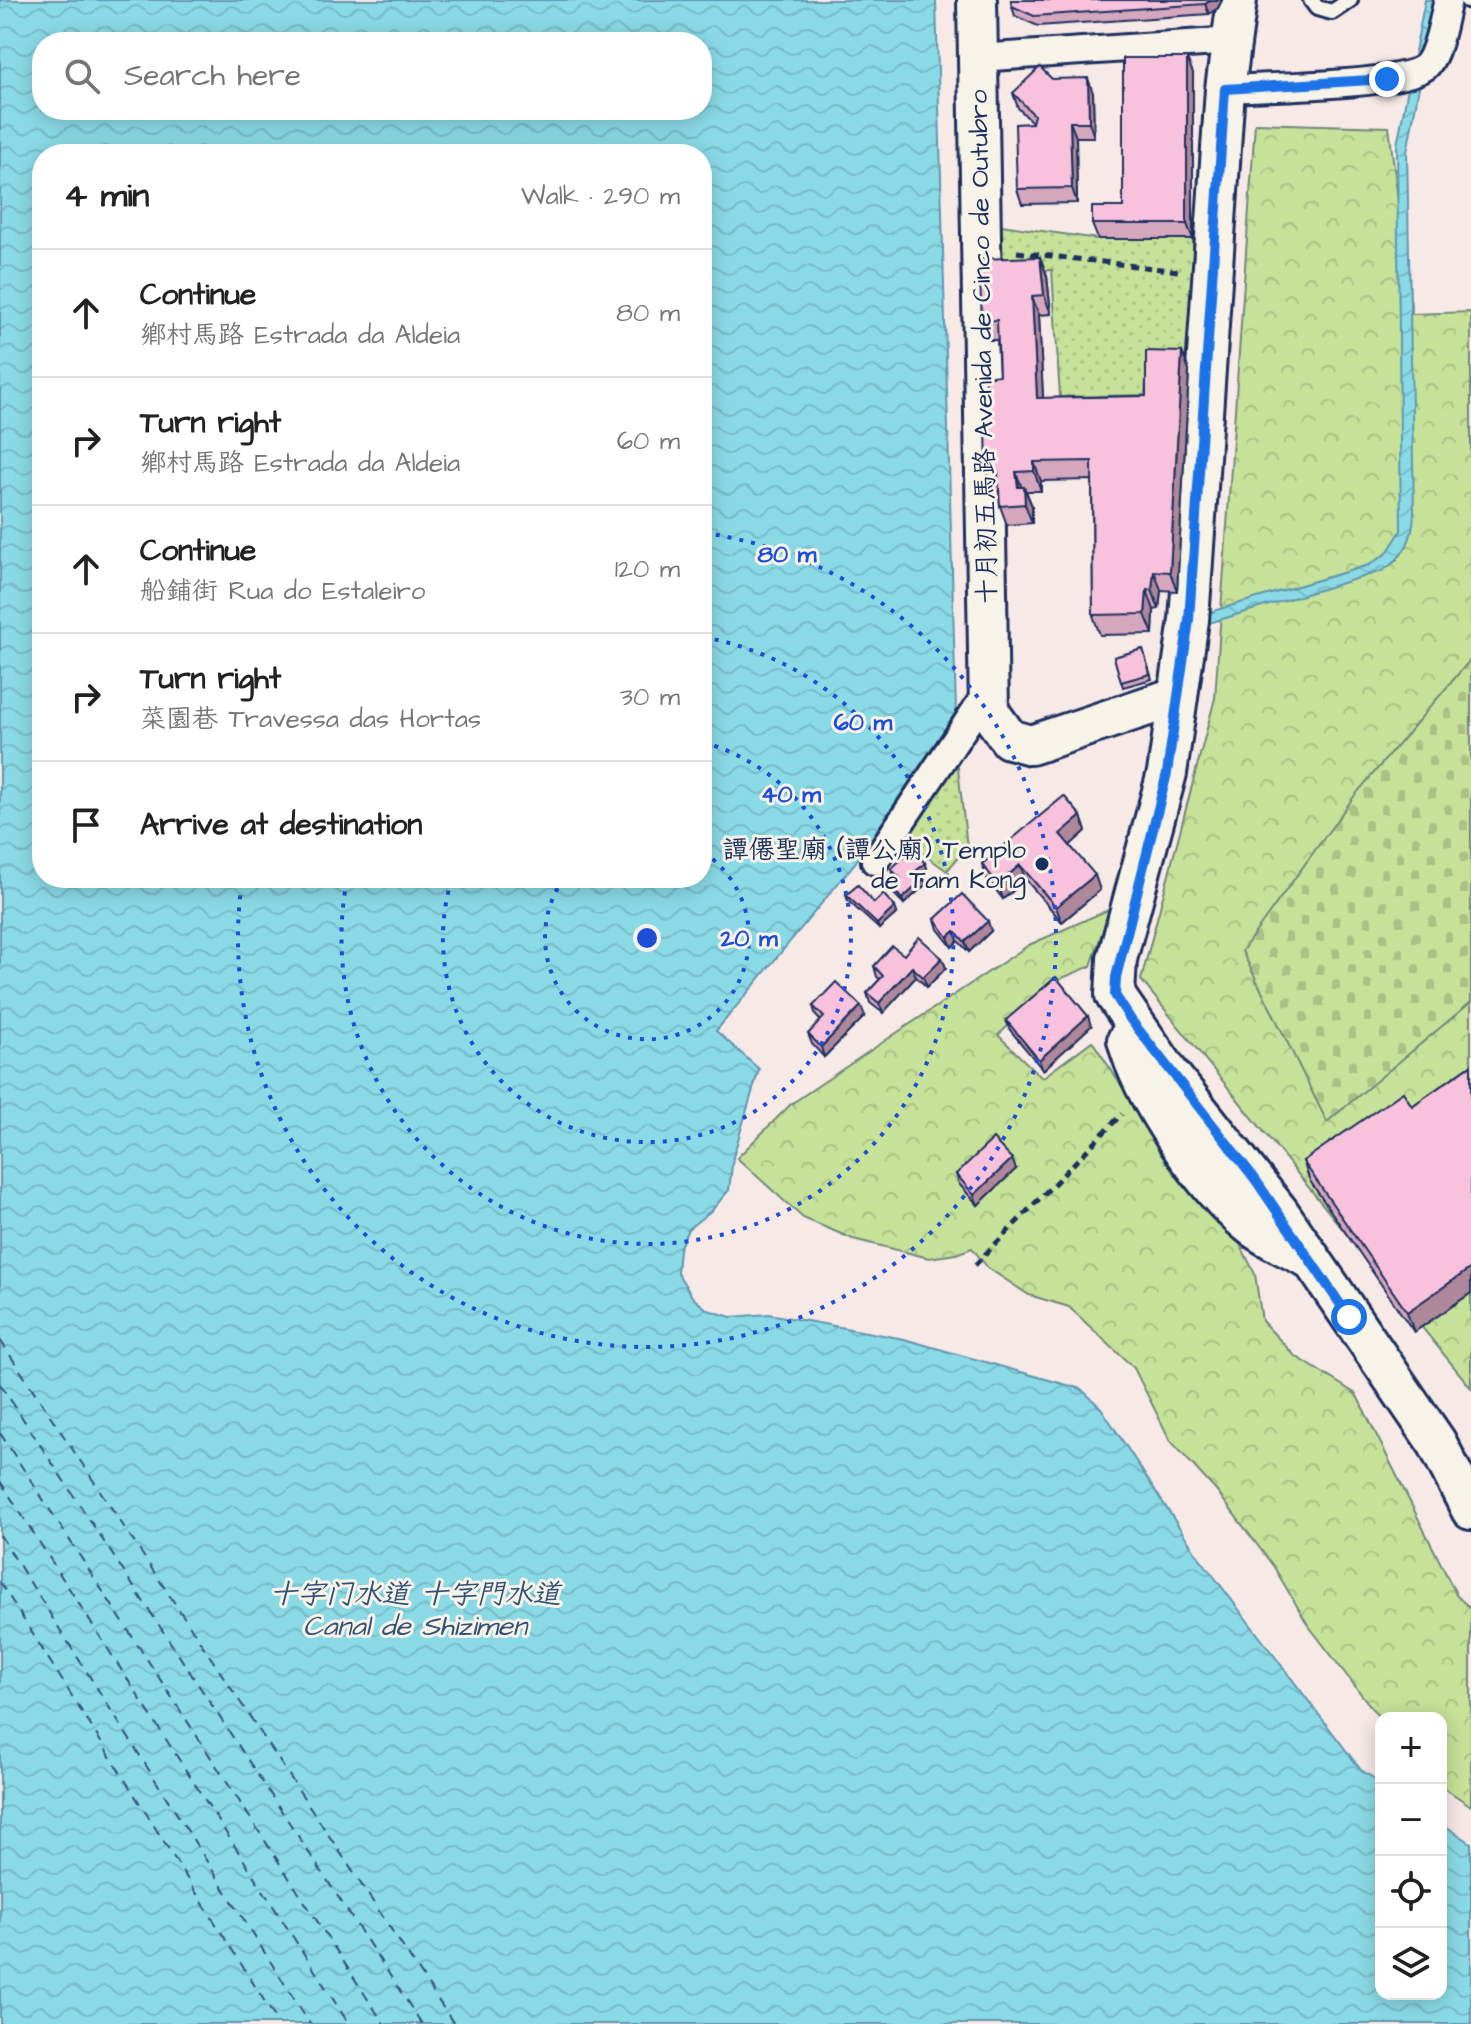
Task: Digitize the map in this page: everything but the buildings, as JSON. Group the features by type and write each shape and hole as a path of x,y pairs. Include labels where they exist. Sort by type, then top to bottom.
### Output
{"street":[{"name":"十月初五馬路 Avenida de Cinco de Outubro","path":"977,0 989,711 999,730 1009,739 1031,745 1178,696"},
{"path":"1237,0 1225,89 1189,620 1167,773 1117,959 1115,995 1129,1049 1171,1131 1241,1218 1309,1259"},
{"path":"1225,89 1420,65 1448,0"},
{"path":"977,58 1233,41"},
{"path":"875,861 987,693"},
{"path":"1115,995 1168,1072 1255,1179 1437,1443 1471,1510"}],"lane":[{"path":"1311,0 1317,8 1332,12 1350,0"}],"path":[{"path":"980,248 1212,275"},
{"path":"975,1265 1147,1088"}],"green space":[{"path":"1255,123 1389,127 1412,314 1471,312 1471,1388 1141,980 1215,698"},
{"path":"980,222 1098,239 1193,239 1193,365 1147,366 1145,395 1060,397 1052,270 983,271"},
{"path":"1471,659 1471,1002 1327,1122 1242,951 1355,795"},
{"path":"956,751 967,847 947,871 902,839"},
{"path":"1110,909 1091,966 1062,978 998,1035 1042,1078 1092,1041 1160,1144 1233,1230 1255,1274 1262,1321 1294,1355 1356,1394 1457,1596 1471,1609 1471,1806 1447,1790 1447,1712 1375,1712 1308,1625 1274,1567 1218,1493 1170,1440 1134,1368 1069,1307 1029,1295 988,1268 972,1248 929,1258 853,1239 803,1218 737,1158 791,1104 1029,945"}],"water":[{"name":"十字门水道 十字門水道 Canal de Shizimen","path":"0,0 936,0 956,712 855,863 716,1031 759,1069 733,1157 729,1190 712,1210 688,1229 679,1249 677,1272 693,1298 708,1310 731,1317 769,1314 904,1339 1081,1389 1101,1408 1196,1553 1361,1770 1375,1779 1375,2000 1447,2000 1447,1827 1471,1843 1471,2024 0,2024"},
{"path":"1425,0 1435,0 1407,152 1414,513 1410,539 1397,560 1382,571 1196,627 1196,616 1369,565 1387,553 1401,531 1397,145"}],"ferry route":[{"path":"0,1340 454,2024"},
{"path":"0,1384 422,2024"},
{"path":"0,1433 384,2024"},
{"path":"0,1481 349,2024"},
{"path":"0,1535 310,2024"},
{"path":"0,1582 279,2024"}],"place":[{"name":"譚僊聖廟 (譚公廟) Templo de Tam Kong","path":"1042,864"}],"route":[{"path":"1349,1317 1279,1212 1168,1072 1115,995 1117,959 1167,773 1189,620 1225,89 1387,79"}]}
